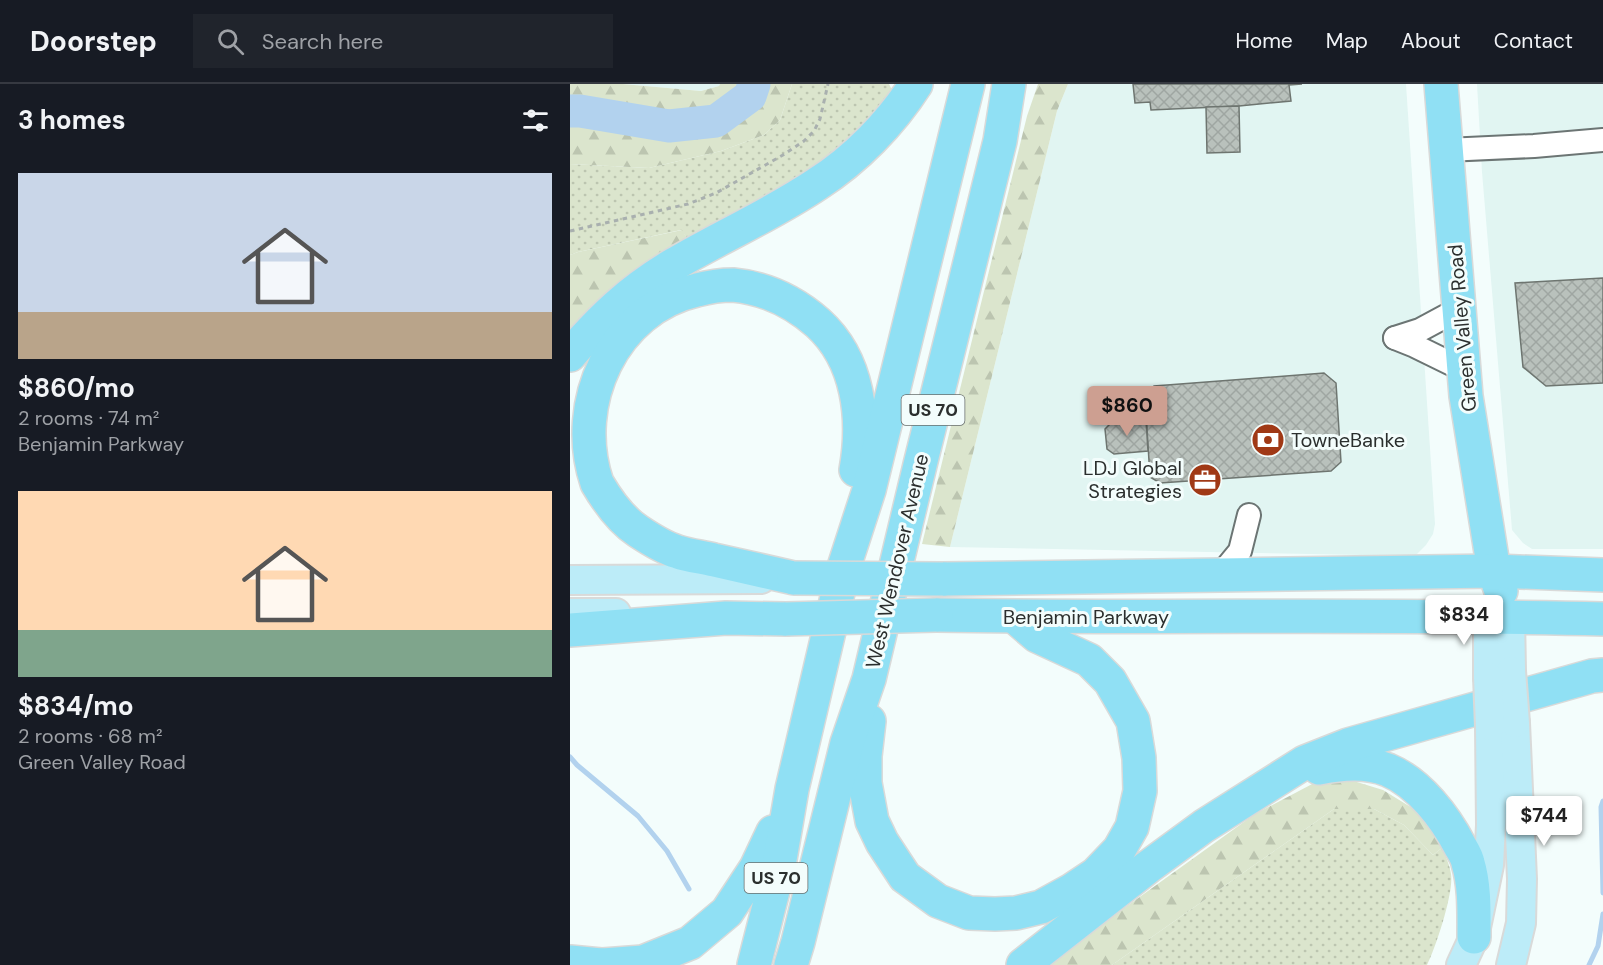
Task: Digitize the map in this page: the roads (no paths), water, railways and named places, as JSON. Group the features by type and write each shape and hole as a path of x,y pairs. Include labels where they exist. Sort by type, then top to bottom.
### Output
{"highway":[{"path":"570,355 614,307 648,282 673,265 818,184 853,156 888,122 916,84"},
{"name":"US 70","path":"754,965 778,871 792,789 844,567 869,490 968,84"},
{"name":"West Wendover Avenue","path":"791,965 847,743 869,679 1000,141 1009,84"},
{"path":"1000,141 1024,84"},
{"name":"Green Valley Road","path":"1441,84 1466,396 1499,616"},
{"path":"794,578 677,552 655,542 636,530 619,513 604,495 593,474 585,451 584,422 586,397 594,374 617,338 636,319 658,304 684,292 732,285 765,291 789,301 810,316 829,333 839,347 850,369 861,425 858,460 847,518 844,567"},
{"name":"Benjamin Parkway","path":"794,578 943,579 1494,572 1603,575"},
{"name":"Benjamin Parkway","path":"726,618 786,619 936,615 1015,617 1499,616 1603,619"},
{"path":"869,679 872,701 865,756 865,783 872,821 882,842 905,877 938,901 969,913 1016,913 1041,907 1096,874 1119,850 1132,827 1140,791 1139,758 1133,721 1110,681 1089,660 1037,636 1015,617"},
{"path":"570,630 726,618"},
{"path":"1023,965 1204,826 1305,762 1348,745 1592,676 1603,675"},
{"path":"1253,794 1311,769 1344,764 1366,765 1387,770 1403,779 1439,811 1451,827 1468,862 1474,895 1467,951"},
{"path":"570,962 602,965 643,962 690,943 727,912 756,868 792,789"}],"main road":[{"name":"Benjamin Parkway","path":"570,580 794,578"},
{"name":"Benjamin Parkway","path":"570,613 689,613 726,618"},
{"name":"Green Valley Road","path":"1499,616 1499,674 1503,725 1522,879 1521,923 1511,965"},
{"name":"Green Valley Road","path":"1467,951 1489,866 1491,825 1503,725"}],"lane":[{"path":"1446,150 1603,140"},
{"path":"1459,309 1420,330 1395,338 1464,370"},
{"path":"1221,574 1240,551 1249,516"}],"waterway":[{"path":"570,111 669,126 716,121 750,96 754,84"},
{"path":"570,757 638,816 667,851 689,889"},
{"path":"1603,801 1601,807 1603,893"},
{"path":"1589,965 1598,946 1603,914"}],"place":[{"name":"TowneBanke","path":"1268,440"},
{"name":"LDJ Global Strategies","path":"1205,480"}]}
